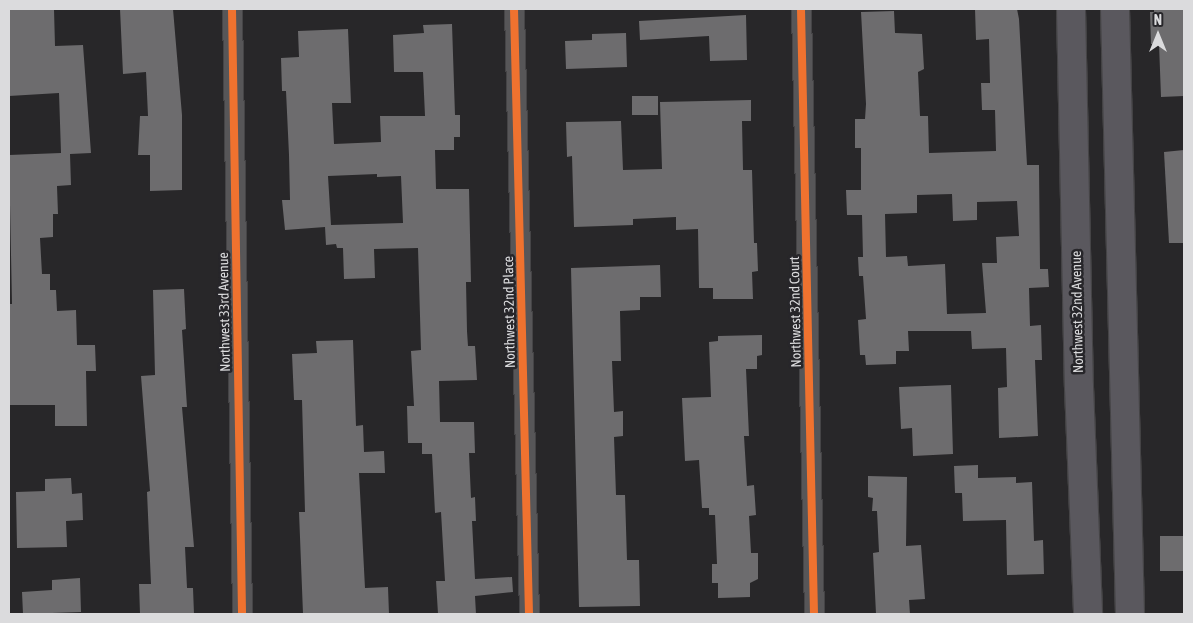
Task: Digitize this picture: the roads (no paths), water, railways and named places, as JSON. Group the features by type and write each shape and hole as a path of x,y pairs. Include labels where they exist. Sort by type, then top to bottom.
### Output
{"main road":[{"name":"Northwest 32nd Avenue","path":"1071,9 1079,387 1088,614"},
{"path":"1115,9 1130,614"}],"street":[{"name":"Northwest 33rd Avenue","path":"232,9 242,614"},
{"name":"Northwest 32nd Place","path":"514,9 529,614"},
{"name":"Northwest 32nd Court","path":"801,9 814,614"}]}
